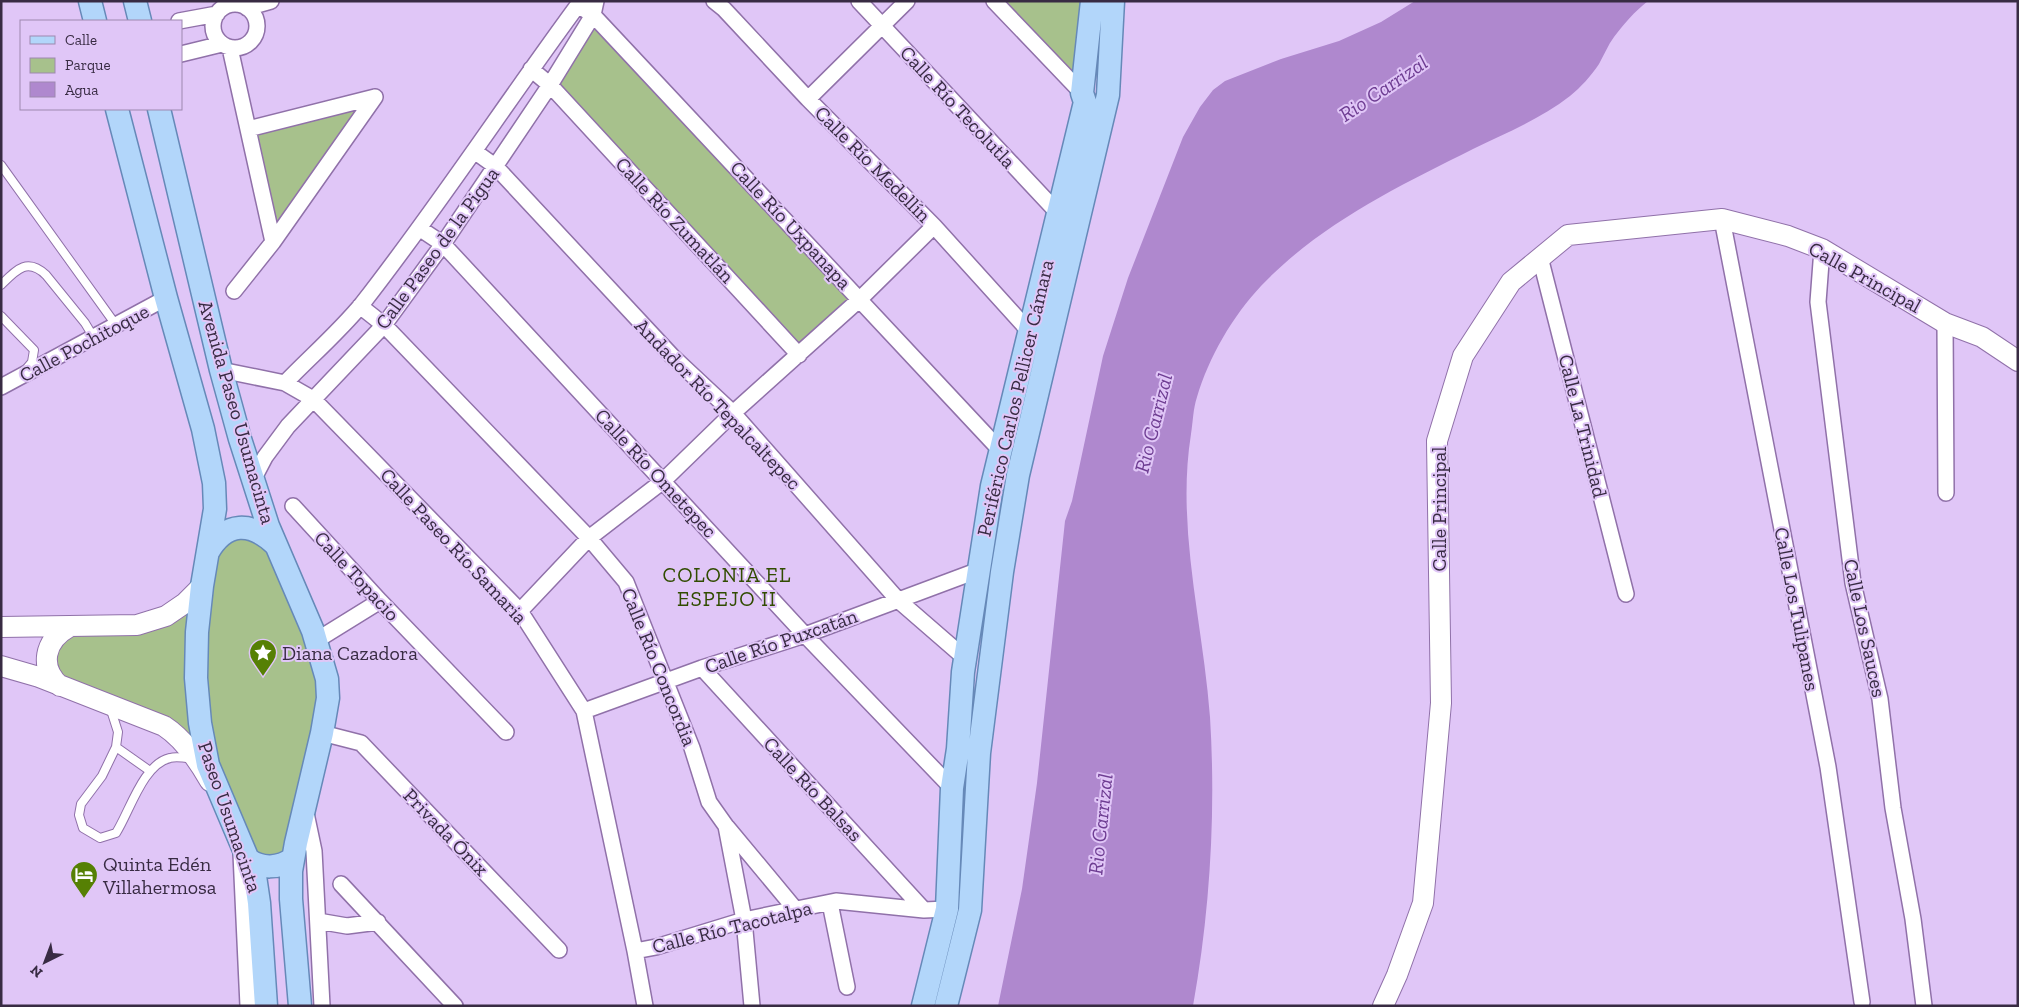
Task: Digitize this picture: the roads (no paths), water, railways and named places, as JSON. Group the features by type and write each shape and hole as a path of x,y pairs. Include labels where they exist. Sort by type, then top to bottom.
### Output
{"main road":[{"path":"90,1 95,20"},
{"path":"135,1 140,20"},
{"name":"Periférico Carlos Pellicer Cámara","path":"923,1006 947,909 952,788 958,749 963,672 992,486 1028,330 1085,102 1082,93 1092,1"},
{"name":"Periférico Carlos Pellicer Cámara","path":"946,1006 970,910 979,753 1002,572 1018,475 1108,95 1113,1"},
{"name":"Avenida Paseo Usumacinta","path":"118,110 166,298 199,416 214,483 215,509 201,592"},
{"name":"Avenida Paseo Usumacinta","path":"160,110 221,370 240,439 254,478 263,512 300,597 317,640 324,664 328,690 322,733 293,858 291,899 300,1006"},
{"name":"Calle Principal","path":"1383,1006 1397,975 1423,903 1441,703 1437,441 1463,356 1511,282 1568,234 1722,219 1788,236 1822,249 1945,323 1982,337 2018,360"},
{"path":"208,553 228,530 239,527 259,532 276,545"},
{"path":"1,627 69,627 146,623 166,616 201,592"},
{"name":"Paseo Usumacinta","path":"201,592 197,632 196,678 200,723 208,765 254,876 259,903 266,1006"},
{"path":"60,686 49,674 47,658 54,640 69,627"},
{"path":"1,666 39,677 164,726 184,743 222,799"},
{"path":"244,850 259,866 286,863 293,858"}],"street":[{"path":"247,8 271,1"},
{"name":"Calle Río Medellín","path":"714,1 724,8 808,98 934,226 1028,330"},
{"name":"Calle Río Tecolutla","path":"859,1 1058,213"},
{"path":"808,98 908,1"},
{"path":"994,1 1082,93"},
{"name":"Calle Río Uxpanapa","path":"581,3 594,8 1000,450"},
{"name":"Calle Paseo de la Pigua","path":"285,383 360,306 419,228 531,69 581,3"},
{"path":"182,20 231,5 240,5 247,8 253,15 256,23 256,31 246,45 238,48 226,46 182,54"},
{"path":"220,8 213,21 213,30 216,38 226,46 248,129 273,242"},
{"name":"Calle Paseo de la Pigua","path":"254,478 265,457 288,426 384,325 443,244 550,85 594,8"},
{"name":"Calle Río Zumatlán","path":"531,69 550,85 799,355"},
{"path":"234,291 273,242 376,97 248,129"},
{"name":"Andador Río Tepalcaltepec","path":"474,151 495,166 672,356 733,413 898,600 966,658"},
{"name":"Calle Los Tulipanes","path":"1722,219 1828,767 1862,1002"},
{"path":"520,611 589,538 663,481 733,413 860,299 934,226"},
{"name":"Calle Río Ometepec","path":"419,228 443,244 805,635 952,788"},
{"name":"Calle Los Sauces","path":"1822,249 1818,302 1853,583 1880,699 1893,808 1913,919 1924,1006"},
{"name":"Calle La Trinidad","path":"1540,257 1626,594"},
{"name":"Calle Pochitoque","path":"1,388 166,298"},
{"name":"Calle Río Concordia","path":"360,306 384,325 589,538 626,582 692,748 709,802 726,826 744,920 752,1006"},
{"path":"1945,323 1946,493"},
{"name":"Calle Paseo Río Samaria","path":"221,370 285,383 313,399 520,611 584,711 645,1006"},
{"name":"Calle Topacio","path":"293,506 380,601 506,732"},
{"name":"Calle Río Puxcatán","path":"584,711 702,668 805,635 978,570"},
{"path":"317,640 380,601"},
{"name":"Calle Río Balsas","path":"702,668 924,910"},
{"name":"Privada Ónix","path":"322,733 360,743 559,950"},
{"path":"305,808 314,851 322,1006"},
{"path":"726,826 796,910"},
{"path":"244,850 248,1006"},
{"path":"341,884 455,1006"},
{"name":"Calle Río Tacotalpa","path":"635,951 656,947 744,920 836,902 924,910 947,909"},
{"path":"830,903 847,987"},
{"path":"318,921 347,926 378,922"}],"lane":[{"path":"1,164 116,326"},
{"path":"1,285 17,270 31,266 39,268 85,323 94,338"},
{"path":"1,316 34,350 32,362 18,378"},
{"path":"110,706 118,732 116,748 102,776 81,804 79,815 84,828 100,838 116,833 125,819 136,793 150,771 159,762 171,757 196,759"},
{"path":"116,748 150,771"}],"water":[{"name":"Rio Carrizal","path":"1415,1 1648,1 1621,28 1596,68 1586,81 1570,96 1535,119 1416,178 1334,225 1284,264 1261,286 1231,324 1208,367 1197,397 1187,469 1187,505 1192,575 1207,682 1212,753 1210,862 1204,934 1193,1006 998,1006 1022,889 1037,783 1065,521 1072,501 1103,356 1128,278 1183,137 1200,107 1213,90 1225,81 1281,59 1339,41 1381,22"}],"place":[{"name":"Diana Cazadora","path":"263,677"},
{"name":"Quinta Edén Villahermosa","path":"84,899"}],"district":[{"name":"COLONIA EL ESPEJO II","path":"727,586"}]}
